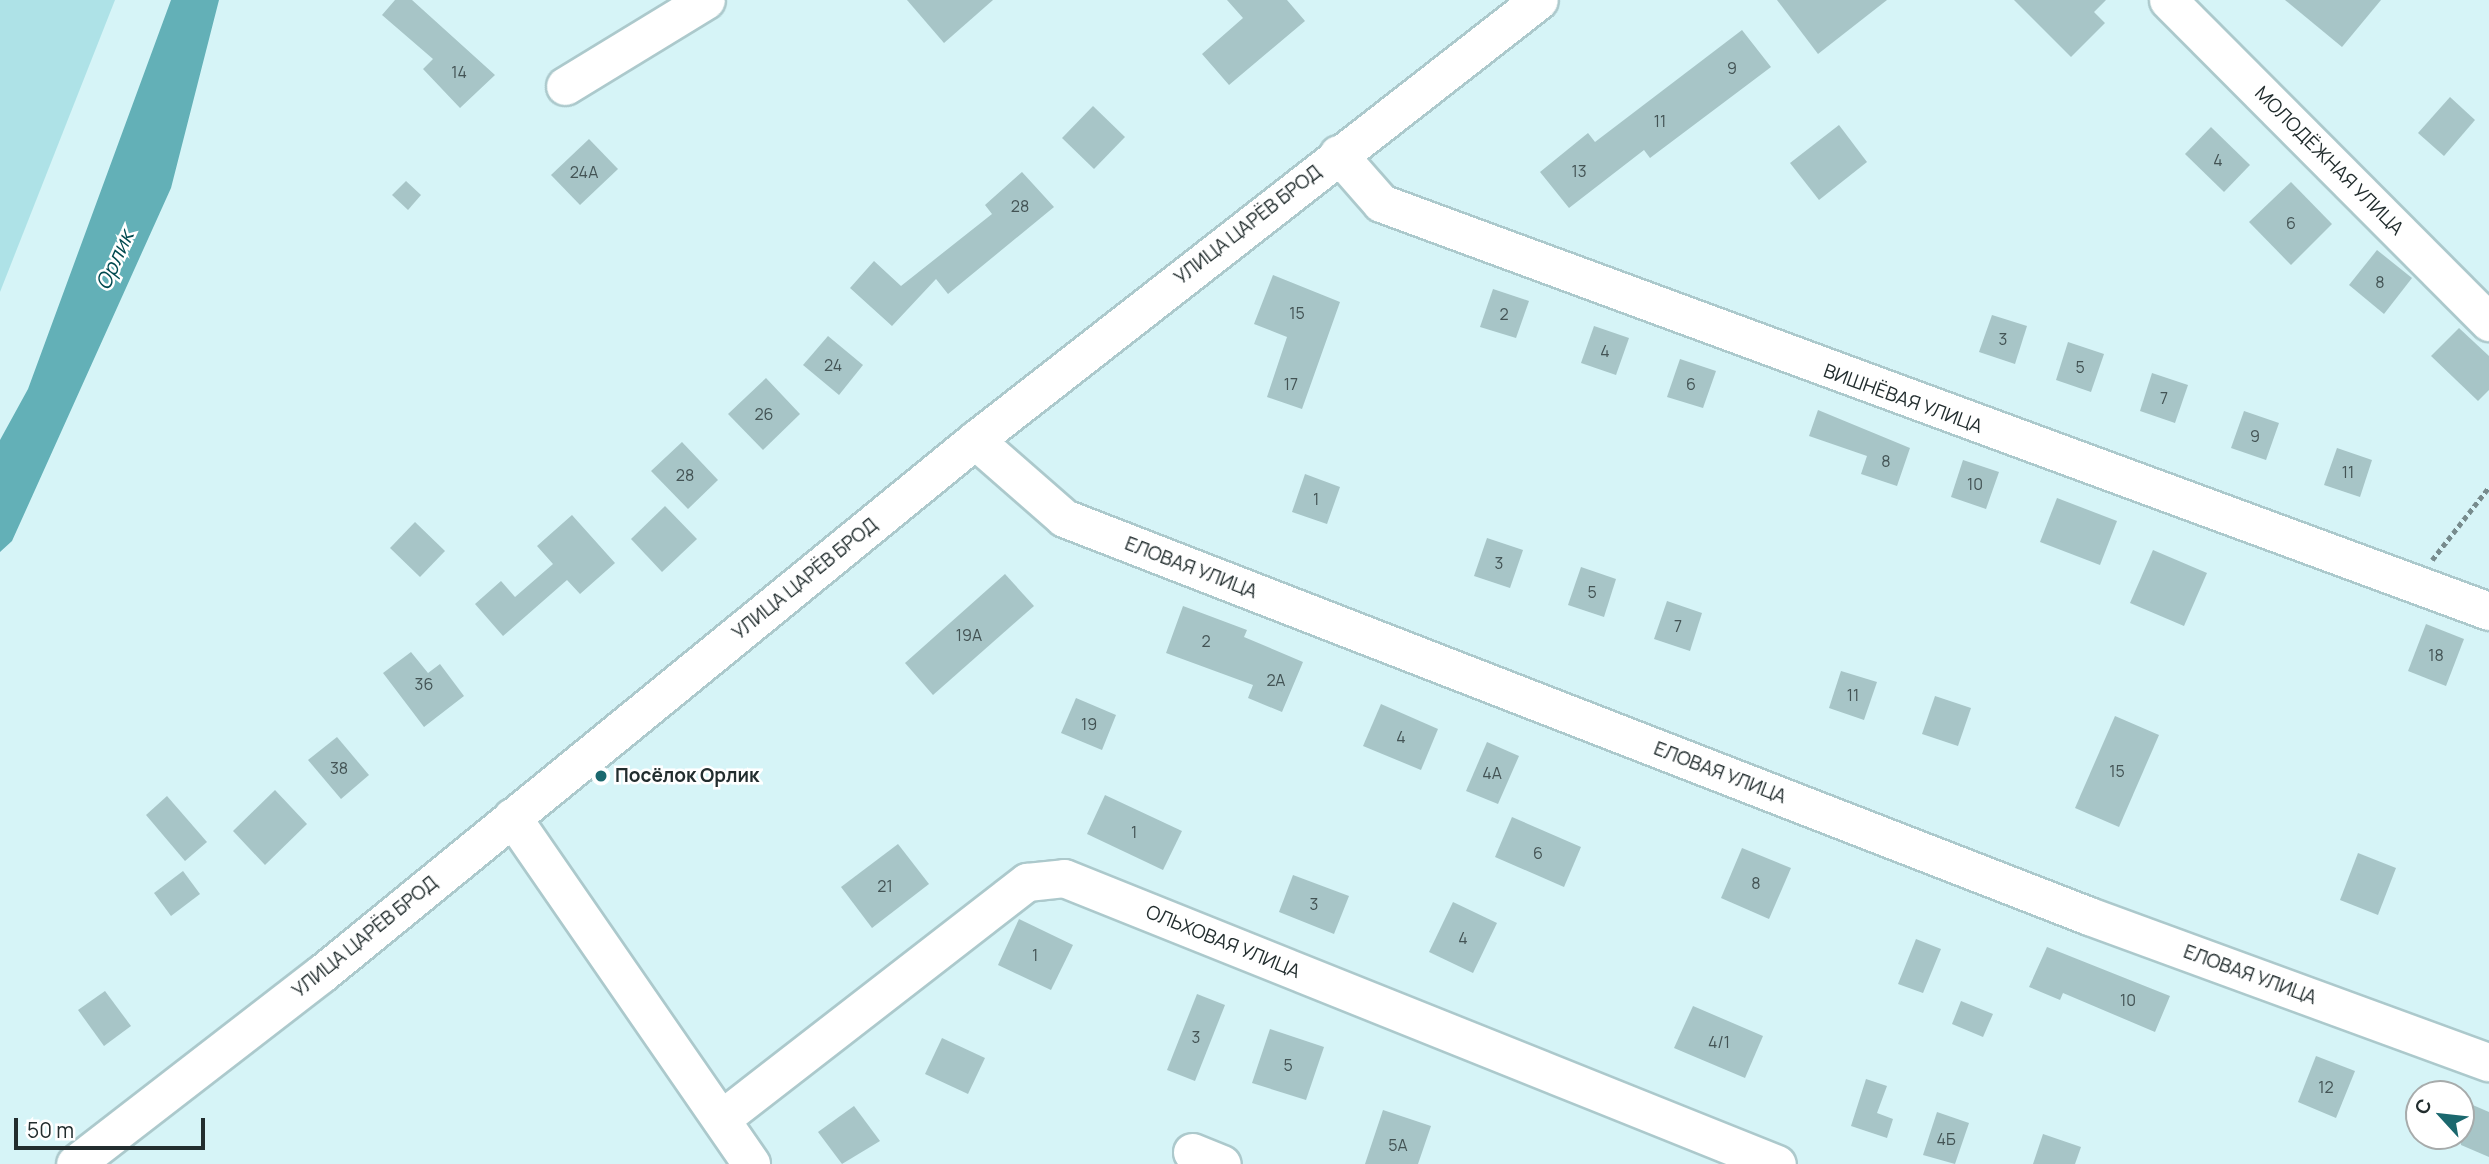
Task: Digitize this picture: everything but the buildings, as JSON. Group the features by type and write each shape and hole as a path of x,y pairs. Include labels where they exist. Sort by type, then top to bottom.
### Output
{"street":[{"path":"565,86 706,0"},
{"name":"УЛИЦА ЦАРЁВ БРОД","path":"75,1164 512,817 975,440 1338,154 1539,0"},
{"name":"МОЛОДЁЖНАЯ УЛИЦА","path":"2168,0 2489,323"},
{"name":"ВИШНЁВАЯ УЛИЦА","path":"1338,154 1381,203 2412,585 2489,611"},
{"name":"ЕЛОВАЯ УЛИЦА","path":"975,440 1063,518 2089,916 2489,1062"},
{"path":"512,817 751,1164"},
{"name":"ОЛЬХОВАЯ УЛИЦА","path":"721,1119 1027,882 1064,878 1777,1164"}],"path":[{"path":"2412,585 2489,487"}],"shaded area":[{"path":"0,0 115,0 0,292"}],"water":[{"name":"Орлик","path":"171,0 219,0 171,188 12,541 0,552 0,440 28,389"}],"place":[{"name":"Посёлок Орлик","path":"601,776"}]}
